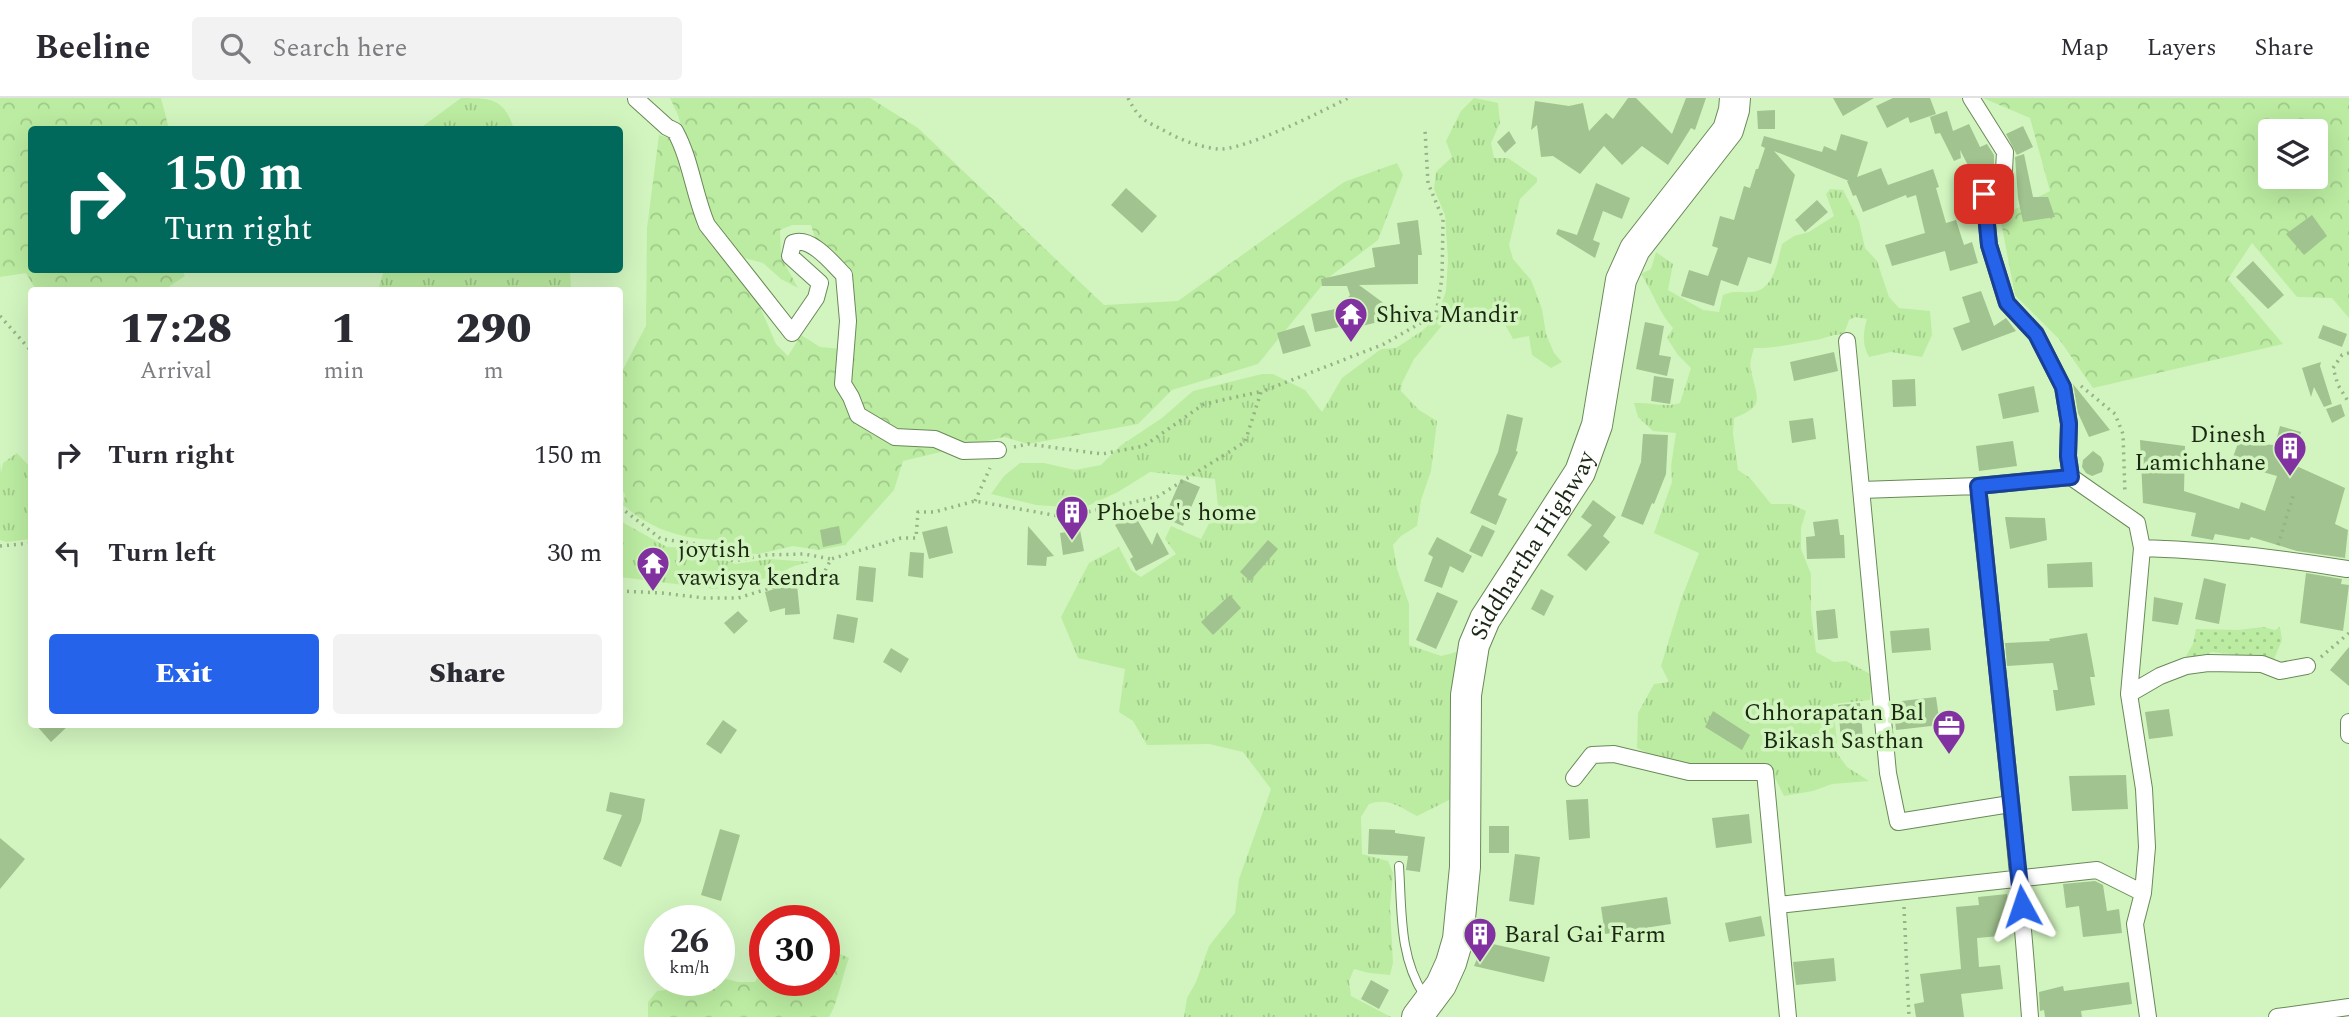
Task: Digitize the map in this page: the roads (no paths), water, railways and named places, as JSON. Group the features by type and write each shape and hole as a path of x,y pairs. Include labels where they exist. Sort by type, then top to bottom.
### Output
{"highway":[{"name":"Siddhartha Highway","path":"1423,1010 1451,963 1458,939 1465,867 1466,695 1474,645 1485,619 1580,472 1597,425 1621,280 1635,249 1728,130 1735,98"}],"street":[{"path":"1971,98 2005,152 2004,170 1984,194 1989,245 2007,303 2036,334 2063,387 2069,424 2068,456 2071,477"},
{"path":"636,99 675,131 694,180 706,226 792,333 816,298 820,283 790,256 793,243 809,243 844,275 848,321 843,384 858,415 895,437 935,439 963,451 998,450"},
{"path":"1847,341 1888,773 1898,822 2010,804"},
{"path":"1861,490 1978,486 2071,477 2137,523 2142,548 2129,694 2144,789 2147,847 2143,893 2135,924 2148,1017"},
{"path":"1978,486 2020,878 2030,1017"},
{"path":"2142,548 2300,561 2347,569"},
{"path":"2129,694 2160,676 2186,666 2208,663 2262,664 2280,671 2307,666"},
{"path":"2349,722 2349,735"},
{"path":"1574,778 1592,755 1614,754 1689,772 1765,772 1788,1017"},
{"path":"1777,905 2097,870 2143,893"},
{"path":"2277,1017 2349,1007"}],"lane":[{"path":"1399,866 1404,949 1423,1010"}],"place":[{"name":"Shiva Mandir","path":"1351,344"},
{"name":"Dinesh Lamichhane","path":"2290,478"},
{"name":"Phoebe's home","path":"1072,542"},
{"name":"joytish vawisya kendra","path":"653,593"},
{"name":"Chhorapatan Bal Bikash Sasthan","path":"1949,756"},
{"name":"Baral Gai Farm","path":"1480,964"}]}
